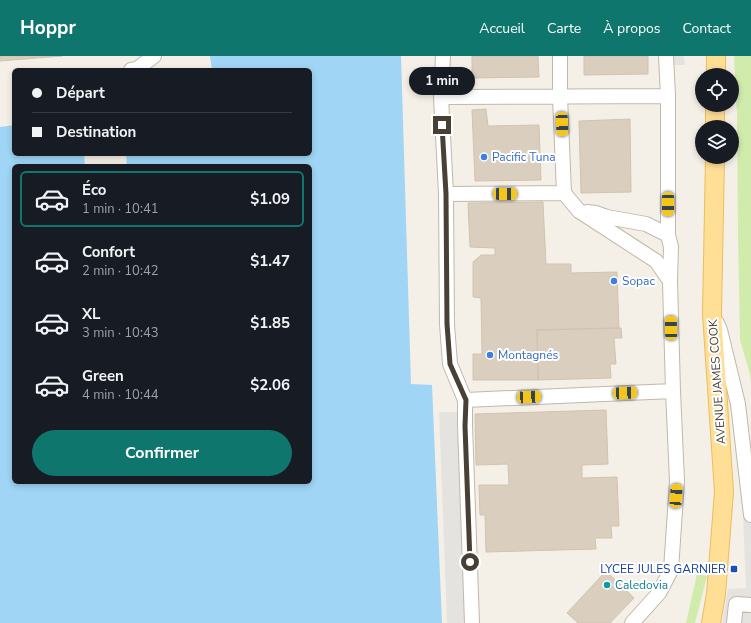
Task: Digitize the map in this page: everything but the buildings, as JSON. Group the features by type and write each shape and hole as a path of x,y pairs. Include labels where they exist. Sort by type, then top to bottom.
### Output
{"main road":[{"path":"716,56 716,68"},
{"name":"AVENUE JAMES COOK","path":"711,618 716,594 724,492 712,314 714,164"}],"lane":[{"path":"138,68 154,56"},
{"path":"443,56 441,97 446,194 447,324 450,364 466,400 465,426 472,623"},
{"path":"560,56 564,193 579,211 656,261 670,281"},
{"path":"632,623 658,593 671,570 677,481 670,281 671,247 668,235 668,96 666,56"},
{"path":"441,97 668,96"},
{"path":"446,194 564,193"},
{"path":"579,211 596,213 607,217 646,224 668,235"},
{"path":"712,314 720,330 738,404 751,515"},
{"path":"466,400 673,391"},
{"path":"734,623 736,604 751,605"}],"green space":[{"path":"734,56 751,56 751,386 750,374 740,340 737,164 739,164 739,120 737,120 737,112 739,112 739,68 735,68"},
{"path":"697,574 707,576 695,623 686,623"}],"shaded area":[{"path":"672,56 684,56 685,65 672,65"},
{"path":"439,412 457,412 465,623 447,623"},
{"path":"751,491 751,623 722,623 728,589 746,588 742,492"}],"water":[{"path":"210,56 401,56 411,384 432,385 442,623 0,623 0,127 12,125 12,156 312,156 312,68 212,68"}],"pier":[{"path":"84,156 126,156 127,164 85,164"}],"place":[{"name":"Pacific Tuna","path":"484,157"},
{"name":"Sopac","path":"614,281"},
{"name":"Montagnés","path":"490,355"},
{"name":"LYCEE JULES GARNIER","path":"734,569"},
{"name":"Caledovia","path":"607,585"}],"route":[{"path":"442,125 446,194 447,324 450,364 466,400 465,426 470,562"}]}
